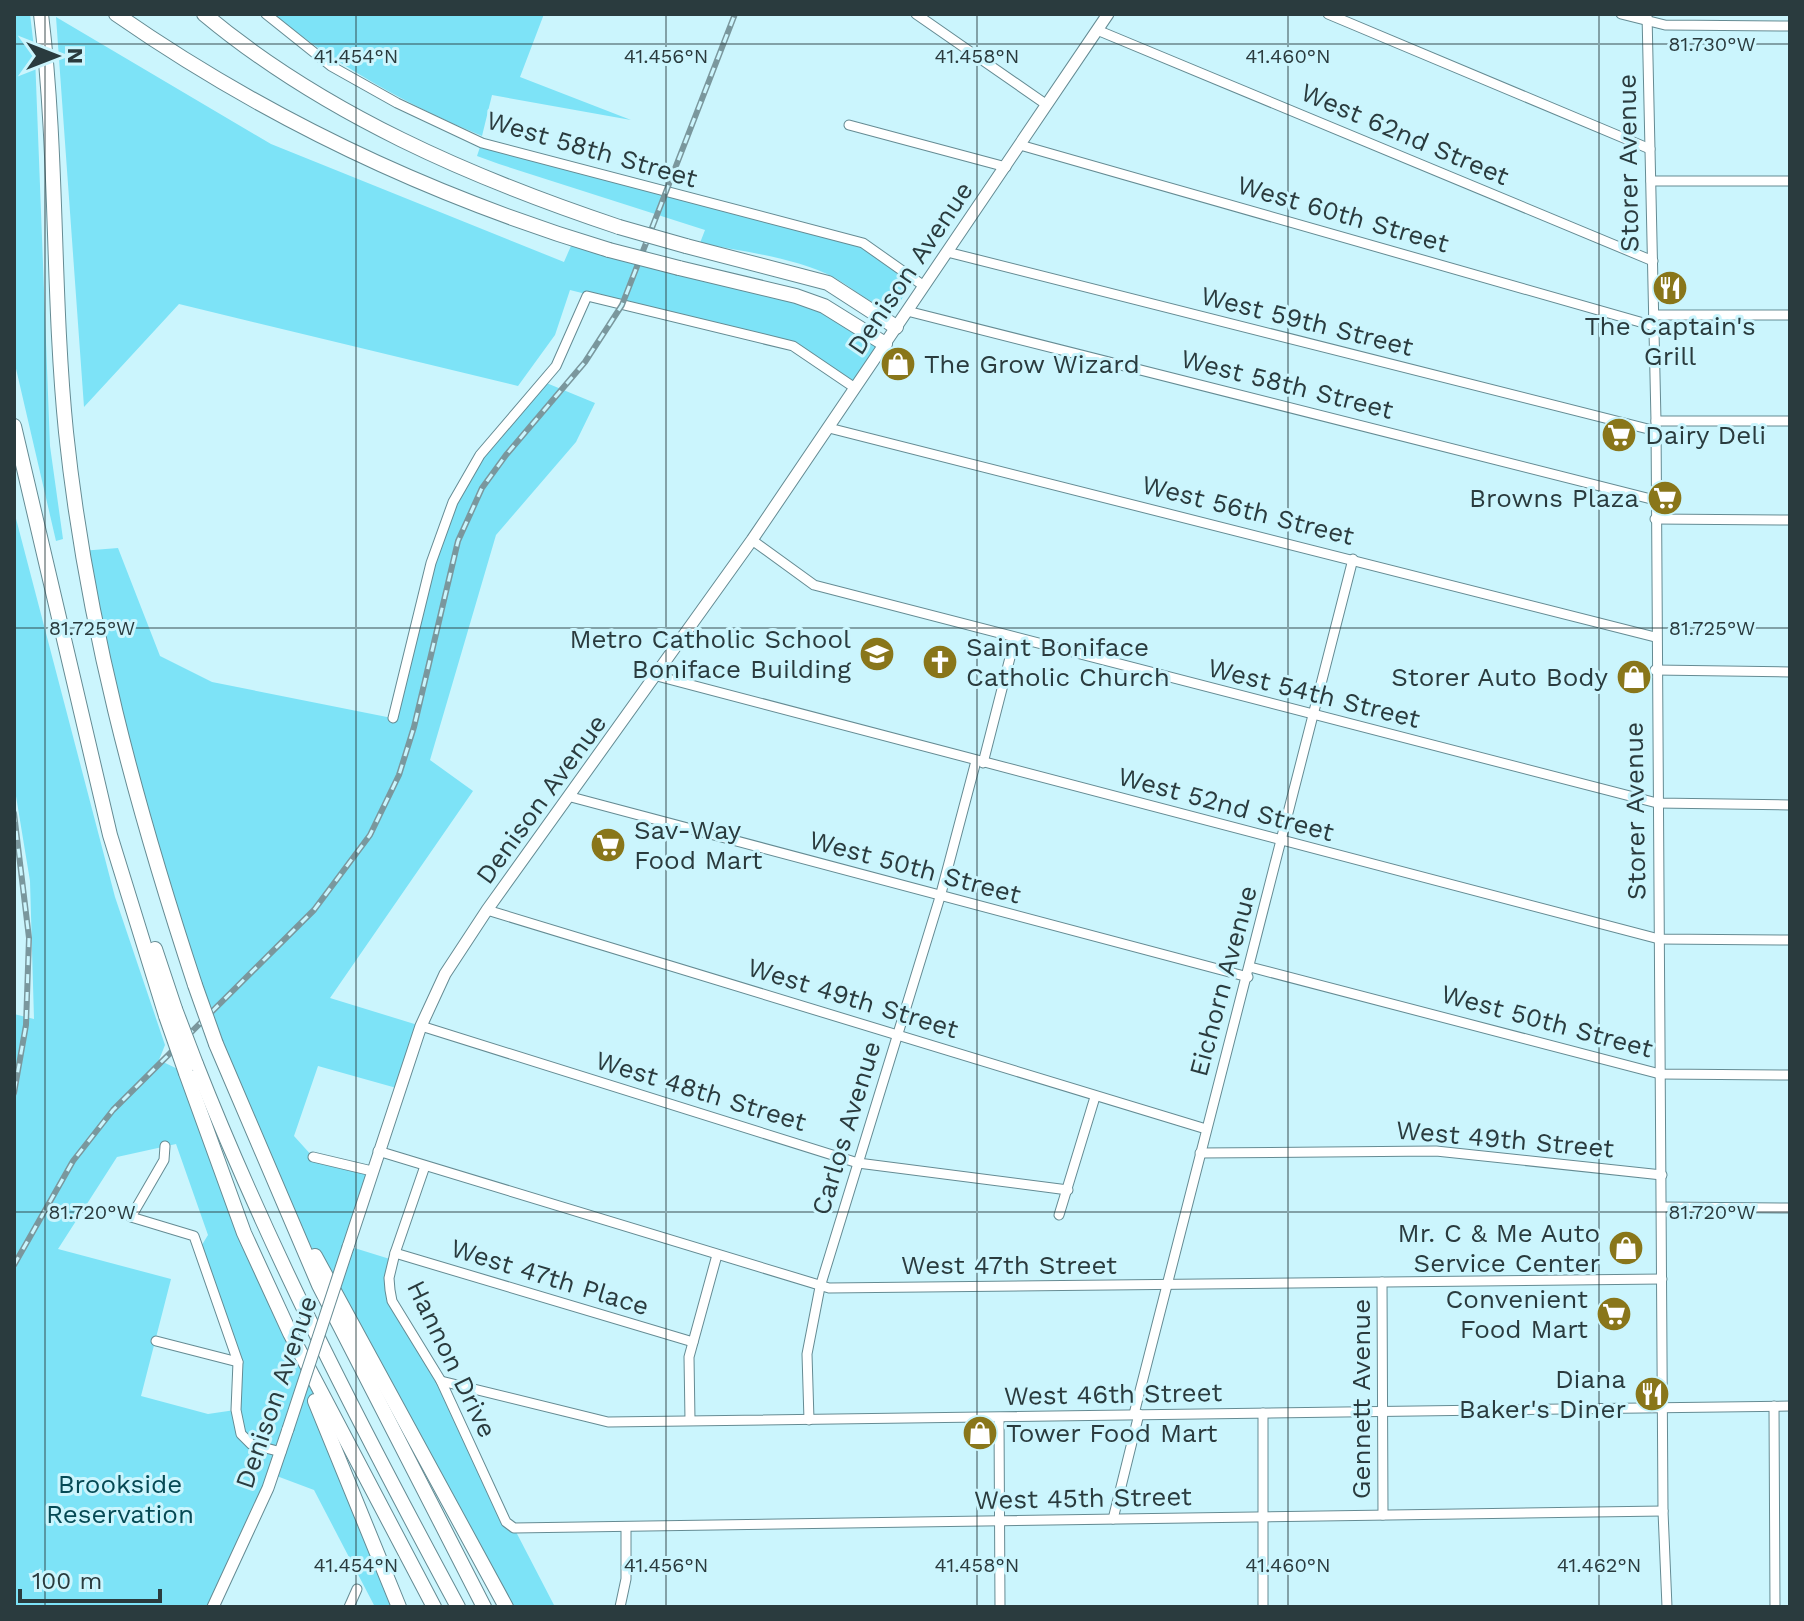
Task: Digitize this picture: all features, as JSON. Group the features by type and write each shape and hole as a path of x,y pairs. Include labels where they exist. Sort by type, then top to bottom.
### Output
{"highway":[{"path":"41,14 49,100 66,427 85,581 117,729 195,985 256,1142 319,1285 484,1607"},
{"path":"116,14 247,97 354,153 502,216 609,250 796,296 824,306 885,344"},
{"path":"204,14 278,70 396,136 492,181 619,227 819,280 846,293 896,327"},
{"path":"14,426 115,853 191,1068 238,1218 290,1333 399,1607"},
{"path":"191,1068 312,1331 458,1607"},
{"path":"256,1142 506,1607"},
{"path":"290,1333 434,1607"},
{"path":"447,1498 514,1607"}],"main road":[{"name":"Denison Avenue","path":"213,1607 281,1452 378,1151 421,1026 445,974 487,910 657,676 829,428 1006,167 1104,15"}],"street":[{"name":"West 58th Street","path":"266,14 331,66 397,103 482,143 863,243 924,286"},
{"path":"916,14 1047,105"},
{"path":"1328,14 1650,149"},
{"path":"1621,14 1790,26"},
{"name":"Storer Avenue","path":"1647,18 1656,426 1655,670 1663,1511 1667,1607"},
{"name":"West 62nd Street","path":"1097,30 1653,261"},
{"path":"849,125 1006,167"},
{"name":"West 60th Street","path":"1020,145 1654,321 1790,315"},
{"path":"1651,181 1790,181"},
{"name":"West 59th Street","path":"947,252 1656,426 1790,421"},
{"path":"393,718 434,549 453,502 480,455 556,366 587,296 793,346 855,388"},
{"name":"West 58th Street","path":"907,311 1655,500"},
{"name":"West 56th Street","path":"829,428 1655,637"},
{"path":"1655,519 1790,520"},
{"name":"West 54th Street","path":"752,540 814,585 1314,716 1657,803 1790,805"},
{"name":"Eichorn Avenue","path":"1113,1519 1206,1129 1249,972 1353,559"},
{"name":"Carlos Avenue","path":"809,1420 807,1354 820,1287 940,897 1015,638"},
{"path":"1655,670 1790,672"},
{"name":"West 52nd Street","path":"657,676 1659,939 1790,940"},
{"name":"West 50th Street","path":"571,797 940,897 1660,1074 1790,1075"},
{"name":"West 49th Street","path":"487,910 1206,1129"},
{"name":"West 48th Street","path":"421,1026 858,1163 1068,1190"},
{"path":"1059,1215 1095,1097"},
{"path":"165,1146 164,1160 131,1217 194,1236 238,1362 236,1410 241,1434 251,1444 281,1452"},
{"name":"West 47th Street","path":"378,1151 820,1287 1662,1279"},
{"name":"West 49th Street","path":"1200,1153 1436,1151 1662,1175"},
{"path":"313,1157 372,1171"},
{"name":"Hannon Drive","path":"425,1166 395,1253 389,1278 392,1301 441,1381 506,1522"},
{"path":"1662,1207 1790,1208"},
{"name":"West 47th Place","path":"395,1253 693,1342"},
{"path":"690,1420 689,1357 717,1255"},
{"name":"Gennett Avenue","path":"1382,1282 1383,1515"},
{"path":"156,1341 238,1362"},
{"name":"West 46th Street","path":"441,1381 608,1422 1790,1406"},
{"path":"1774,1406 1775,1607"},
{"path":"1263,1413 1263,1607"},
{"path":"999,1418 1000,1607"},
{"name":"West 45th Street","path":"506,1522 525,1529 1663,1511"},
{"path":"620,1607 626,1579 626,1528"},
{"path":"349,1607 357,1589"}],"green space":[{"path":"14,14 30,14 35,56 50,446 63,539 56,541 14,360"},
{"path":"273,14 544,14 520,77 631,120 492,95 482,136 373,82"},
{"path":"56,17 271,144 564,262 574,239 796,296 885,344 855,388 793,346 570,290 555,335 518,386 179,304 84,407"},
{"path":"480,147 864,247 913,281 896,308 879,305 819,271 769,256 700,243 705,230 477,156"},
{"path":"544,382 595,403 576,442 496,535 430,760 473,791 330,998 421,1026 400,1089 318,1066 294,1136 313,1157 372,1171 348,1246 393,1260 390,1290 441,1381 506,1522 514,1528 555,1607 514,1607 369,1356 256,1142 161,879 81,551 118,548 160,656 212,682 392,718 438,535 480,455"},
{"name":"Brookside Reservation","path":"14,511 115,897 165,1045 159,1060 186,1073 399,1607 375,1607 314,1490 274,1475 213,1607 14,1607 14,1014 34,1019 30,881 14,784","holes":["176,1144 208,1235 200,1248 238,1362 235,1410 208,1414 141,1396 171,1279 58,1249 117,1157"]}],"railway":[{"path":"14,1265 73,1161 113,1110 314,910 370,835 399,775 414,727 458,541 482,488 585,362 622,305 735,14"},
{"path":"14,813 29,938 26,1025 14,1093"}],"place":[{"name":"The Captain's Grill","path":"1670,288"},
{"name":"The Grow Wizard","path":"898,364"},
{"name":"Dairy Deli","path":"1619,435"},
{"name":"Browns Plaza","path":"1665,498"},
{"name":"Metro Catholic School Boniface Building","path":"877,654"},
{"name":"Saint Boniface Catholic Church","path":"940,662"},
{"name":"Storer Auto Body","path":"1634,677"},
{"name":"Sav-Way Food Mart","path":"608,845"},
{"name":"Mr. C & Me Auto Service Center","path":"1626,1248"},
{"name":"Convenient Food Mart","path":"1614,1314"},
{"name":"Diana Baker's Diner","path":"1652,1394"},
{"name":"Tower Food Mart","path":"980,1433"}]}
